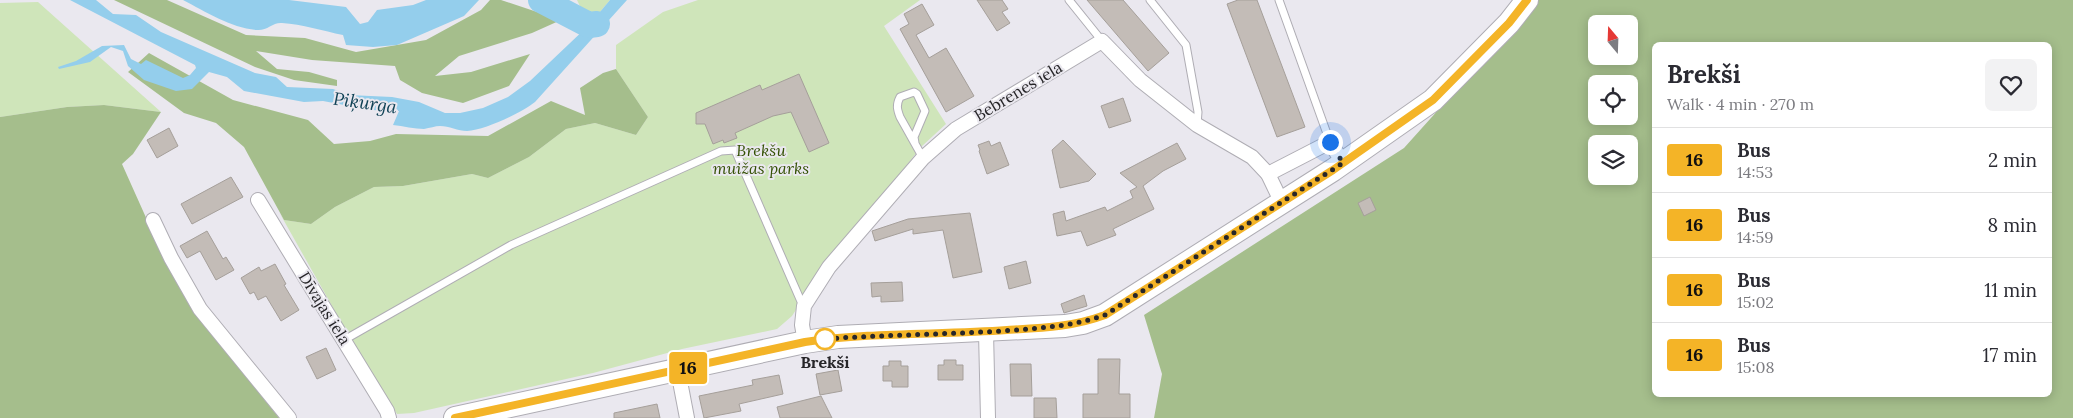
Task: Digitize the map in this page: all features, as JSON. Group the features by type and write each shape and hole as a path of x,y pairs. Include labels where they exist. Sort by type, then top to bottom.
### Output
{"main road":[{"path":"455,418 805,342 838,338 986,332 1065,326 1083,323 1105,315 1282,203 1433,100 1509,23 1527,0"}],"street":[{"path":"1102,40 1140,80 1197,125 1252,157 1268,174 1282,203"},
{"name":"Bebrenes iela","path":"805,342 802,325 804,306 828,267 923,158 956,129 1102,40"},
{"path":"1268,174 1330,142 1343,163"},
{"name":"Dīvajas iela","path":"258,200 387,411 389,418"},
{"path":"154,220 171,258 200,309 289,418"},
{"path":"986,332 988,418"},
{"path":"678,371 687,418"}],"lane":[{"path":"1069,0 1102,40"},
{"path":"1150,0 1186,45 1198,112 1197,125"},
{"path":"1279,0 1330,142"},
{"path":"915,143 914,138 925,111 917,94 908,92 900,97 896,103 900,117 923,158"},
{"path":"344,340 511,245 721,151 735,150 804,306"}],"green space":[{"path":"114,0 167,0 246,35 305,38 356,52 426,40 481,10 490,0 501,0 561,20 532,33 459,56 435,76 471,72 530,54 509,86 463,103 422,93 400,80 395,66 312,60 256,51 277,69 309,72 337,80 337,86 294,80 255,67"},
{"path":"577,0 610,0 589,25"},
{"name":"Brekšu muižas parks","path":"698,0 920,0 884,26 946,124 921,147 810,288 792,316 777,329 682,349 593,373 414,413 397,414 345,329 279,212 284,220 311,224 335,207 374,187 403,186 472,174 488,178 529,157 566,129 595,123 636,135 648,117 616,69 616,45 663,12"},
{"path":"1537,0 2073,0 2073,418 1154,418 1162,374 1144,315 1404,148"},
{"path":"38,2 161,112 104,105 67,107 0,117 0,3"},
{"path":"149,53 233,100 308,120 334,144 370,141 396,134 488,136 551,101 585,115 580,88 603,73 616,69 648,117 636,135 595,123 566,129 529,157 488,178 472,174 403,186 374,187 335,207 311,224 284,220 244,147 216,123 184,113 128,72"},
{"path":"104,105 161,112 133,154 122,164 165,260 202,321 279,418 0,418 0,117 67,107"}],"water":[{"name":"Piķurga","path":"70,0 96,0 113,14 136,15 161,32 255,73 276,77 287,87 333,89 349,95 392,97 419,102 445,113 460,113 483,108 508,97 530,81 589,25 610,0 627,0 535,102 502,120 483,128 467,131 443,126 417,129 393,125 399,111 371,110 323,101 304,102 244,91 227,77 209,72 192,89 176,91 144,80 128,66 123,51 111,47 90,62 59,69 58,67 76,61 102,46 124,45 131,59 141,64 146,60 183,78 190,75 196,68 195,65"},
{"path":"183,0 289,0 346,7 360,24 368,22 377,10 413,5 426,0 479,0 464,16 397,45 373,47 346,45 343,35 290,24 279,23 261,30 247,29 219,19"}],"building":[{"path":"977,0 1002,0 1008,9 1002,12 1010,23 997,31"},
{"path":"1087,0 1123,0 1169,53 1148,71"},
{"path":"1238,0 1257,0 1305,127 1277,137 1227,4"},
{"path":"922,4 934,25 916,35 929,58 946,48 974,96 946,112 900,29 909,24 904,14"},
{"path":"799,74 829,143 809,152 791,112 773,116 735,133 737,138 724,143 723,140 713,144 705,124 696,124 696,113 760,85 762,90"},
{"path":"1123,98 1131,121 1109,128 1101,106"},
{"path":"169,128 178,146 157,158 147,140"},
{"path":"1063,140 1096,174 1089,181 1060,188 1052,150"},
{"path":"989,141 991,146 1000,142 1009,165 987,174 978,145"},
{"path":"1177,143 1186,159 1163,171 1143,186 1154,209 1113,229 1116,235 1087,246 1081,231 1057,236 1053,214 1064,211 1066,221 1105,207 1107,211 1133,198 1130,191 1137,187 1120,173"},
{"path":"231,177 243,197 192,224 181,204"},
{"path":"1370,197 1376,210 1364,216 1358,203"},
{"path":"970,213 982,272 953,278 943,230 913,234 913,229 875,241 872,231 908,219"},
{"path":"207,231 223,259 226,257 234,270 216,280 200,251 187,258 180,246"},
{"path":"1026,261 1031,283 1009,289 1004,267"},
{"path":"275,264 286,284 284,285 299,310 281,321 266,296 258,300 254,292 250,294 241,278 259,267 261,271"},
{"path":"902,282 903,301 881,302 881,296 872,297 871,283"},
{"path":"1084,295 1087,306 1064,313 1061,304"},
{"path":"326,348 336,370 317,379 306,357"},
{"path":"1098,359 1120,359 1119,394 1130,394 1130,418 1083,418 1083,394 1098,394"},
{"path":"944,360 956,360 956,365 963,365 963,380 938,380 938,365 944,365"},
{"path":"889,361 901,361 901,366 908,366 908,387 892,387 892,381 883,381 883,366 889,366"},
{"path":"1010,364 1031,364 1032,396 1011,396"},
{"path":"838,370 842,391 820,395 816,374"},
{"path":"779,375 783,394 739,404 741,411 704,418 699,396 753,385 752,380"},
{"path":"821,396 832,418 780,418 777,407"},
{"path":"1034,398 1056,398 1057,418 1034,418"},
{"path":"657,404 660,418 614,418 614,413"}],"waterway":[{"path":"541,0 589,25 597,24"}],"bus line":[{"name":"16","path":"455,418 805,342 838,338 986,332 1065,326 1083,323 1105,315 1333,170 1433,100 1509,23 1527,0"}],"place":[{"name":"Brekši","path":"825,339"}],"route":[{"path":"825,339 822,340 1065,326 1083,323 1105,315 1343,163 1330,142"}]}
